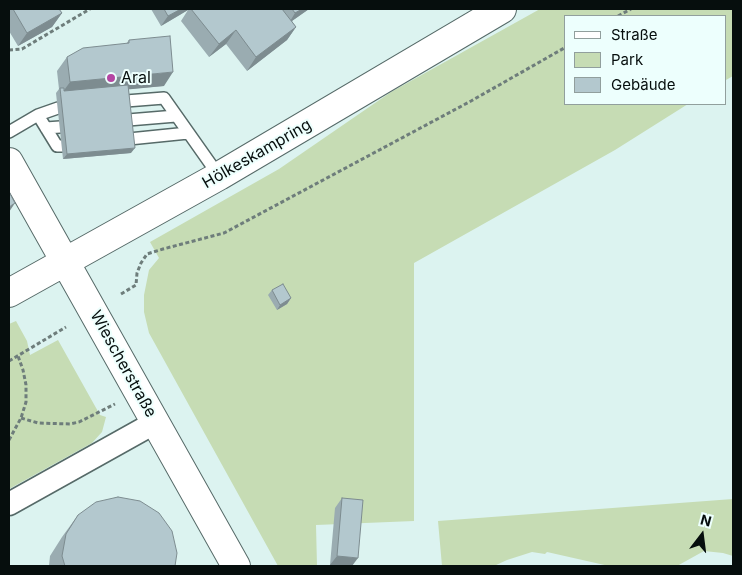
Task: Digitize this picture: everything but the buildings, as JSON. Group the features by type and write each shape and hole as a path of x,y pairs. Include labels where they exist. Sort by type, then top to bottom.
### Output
{"main road":[{"name":"Hölkeskampring","path":"9,293 219,176 502,9"},
{"name":"Wiescherstraße","path":"9,162 236,566"}],"street":[{"path":"9,504 156,422"}],"lane":[{"path":"126,101 164,98 219,176"},
{"path":"9,132 38,115 58,108"},
{"path":"38,115 57,146 62,146"},
{"path":"128,120 176,116"},
{"path":"46,128 60,127"},
{"path":"130,139 188,133"}],"path":[{"path":"9,50 22,49 90,9"},
{"path":"620,15 631,9"},
{"path":"121,294 136,285 139,268 147,254 224,233 472,101 564,48"},
{"path":"9,362 66,327"},
{"path":"9,440 21,418 26,402 26,385 18,356"},
{"path":"21,418 38,423 70,424 100,412 138,392"}],"green space":[{"path":"540,9 733,9 733,76 727,79 727,15 564,15 564,105 686,105 615,150 414,263 414,521 316,525 317,566 278,566 149,333 144,312 144,295 149,270 159,258 150,242 279,169 391,92"},
{"path":"16,321 27,341 30,355 58,340 100,415 106,417 102,432 92,443 9,489 9,324"},
{"path":"733,499 733,556 704,551 677,566 609,566 547,552 545,554 532,552 494,566 442,566 438,521"}],"place":[{"name":"Aral","path":"111,78"}]}
